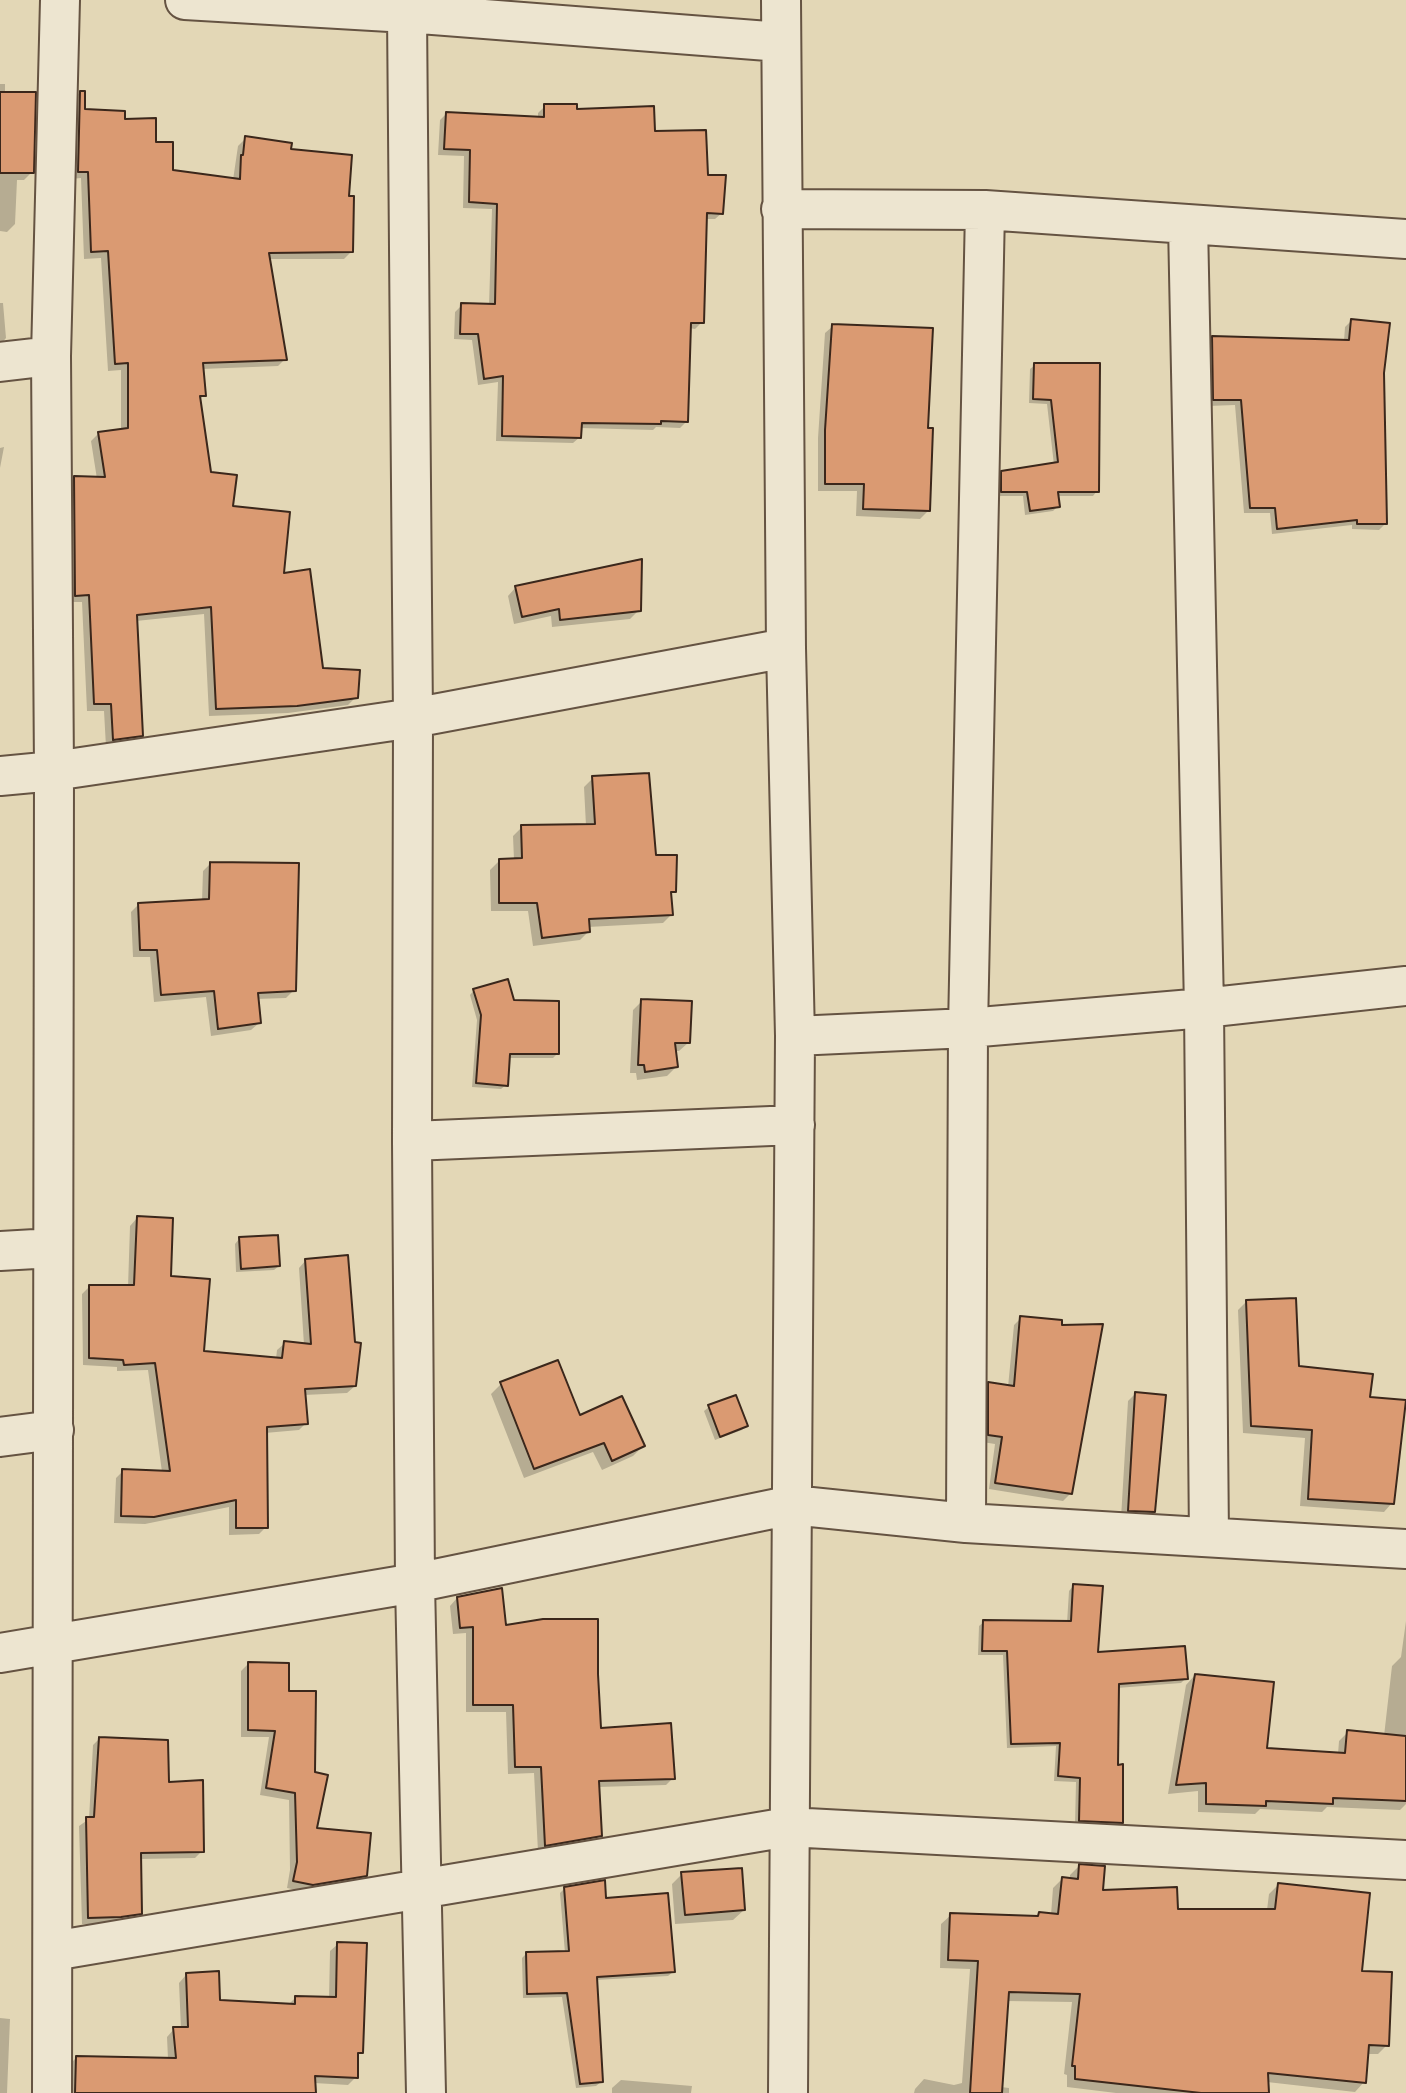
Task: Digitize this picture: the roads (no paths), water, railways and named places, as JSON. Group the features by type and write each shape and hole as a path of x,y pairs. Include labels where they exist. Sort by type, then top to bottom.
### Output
{"street":[{"path":"52,2093 54,771 51,356 60,0"},
{"path":"185,0 407,13 781,42"},
{"path":"781,0 786,648 795,1036 788,2093"},
{"path":"407,13 413,718 415,1583 426,2093"},
{"path":"782,209 985,210 1406,239"},
{"path":"966,1522 968,1028 985,210"},
{"path":"1188,224 1204,1007 1209,1537"},
{"path":"0,362 51,356"},
{"path":"0,776 54,771 413,718 786,648"},
{"path":"795,1036 968,1028 1406,986"},
{"path":"412,1140 795,1125"},
{"path":"0,1251 53,1248"},
{"path":"0,1437 54,1430"},
{"path":"0,1653 415,1583 792,1505 966,1522 1406,1549"},
{"path":"53,1951 788,1827 1406,1860"}]}
